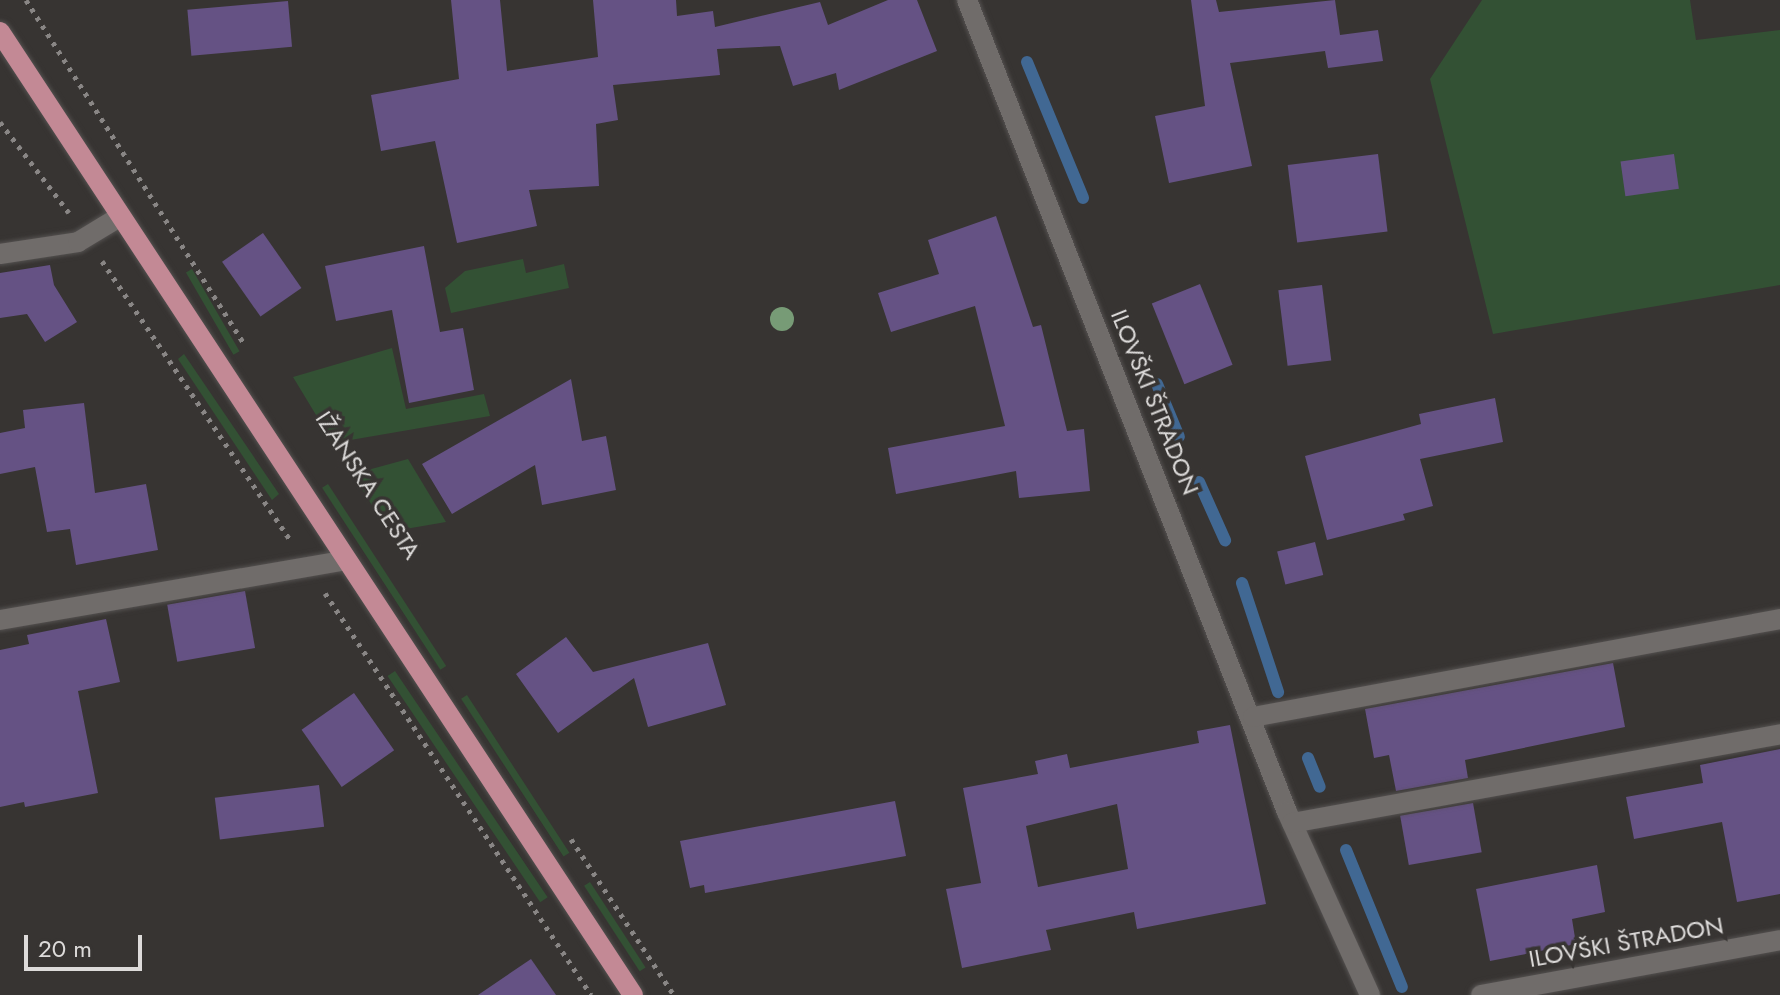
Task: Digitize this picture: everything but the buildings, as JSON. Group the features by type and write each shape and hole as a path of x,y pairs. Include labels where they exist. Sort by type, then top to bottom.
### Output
{"main road":[{"path":"0,32 633,995"}],"street":[{"name":"ILOVŠKI ŠTRADON","path":"967,0 1253,717 1292,823 1370,995"},
{"path":"0,254 78,242 121,216"},
{"path":"0,620 346,560"},
{"path":"1253,717 1780,619"},
{"path":"1292,823 1780,734"},
{"name":"ILOVŠKI ŠTRADON","path":"1481,995 1780,940"}],"path":[{"path":"26,0 250,351"},
{"path":"568,835 674,995"}],"green space":[{"path":"1482,0 1690,0 1696,40 1780,30 1780,285 1493,334 1430,79"},
{"path":"523,259 526,273 564,264 569,288 451,313 445,288 465,271"},
{"path":"192,269 240,351 233,355 186,272"},
{"path":"392,348 406,409 484,394 490,416 333,443 293,377"},
{"path":"184,354 279,494 272,500 178,359"},
{"path":"408,459 446,522 388,532 353,474"},
{"path":"328,484 446,666 440,670 322,488"},
{"path":"395,671 548,897 540,902 388,676"},
{"path":"467,695 569,853 564,856 461,699"},
{"path":"590,882 646,968 640,971 584,886"}],"waterway":[{"path":"1027,62 1083,198"},
{"path":"1157,384 1179,437"},
{"path":"1199,482 1225,540"},
{"path":"1242,583 1278,692"},
{"path":"1308,758 1320,787"},
{"path":"1346,850 1402,987"}]}
